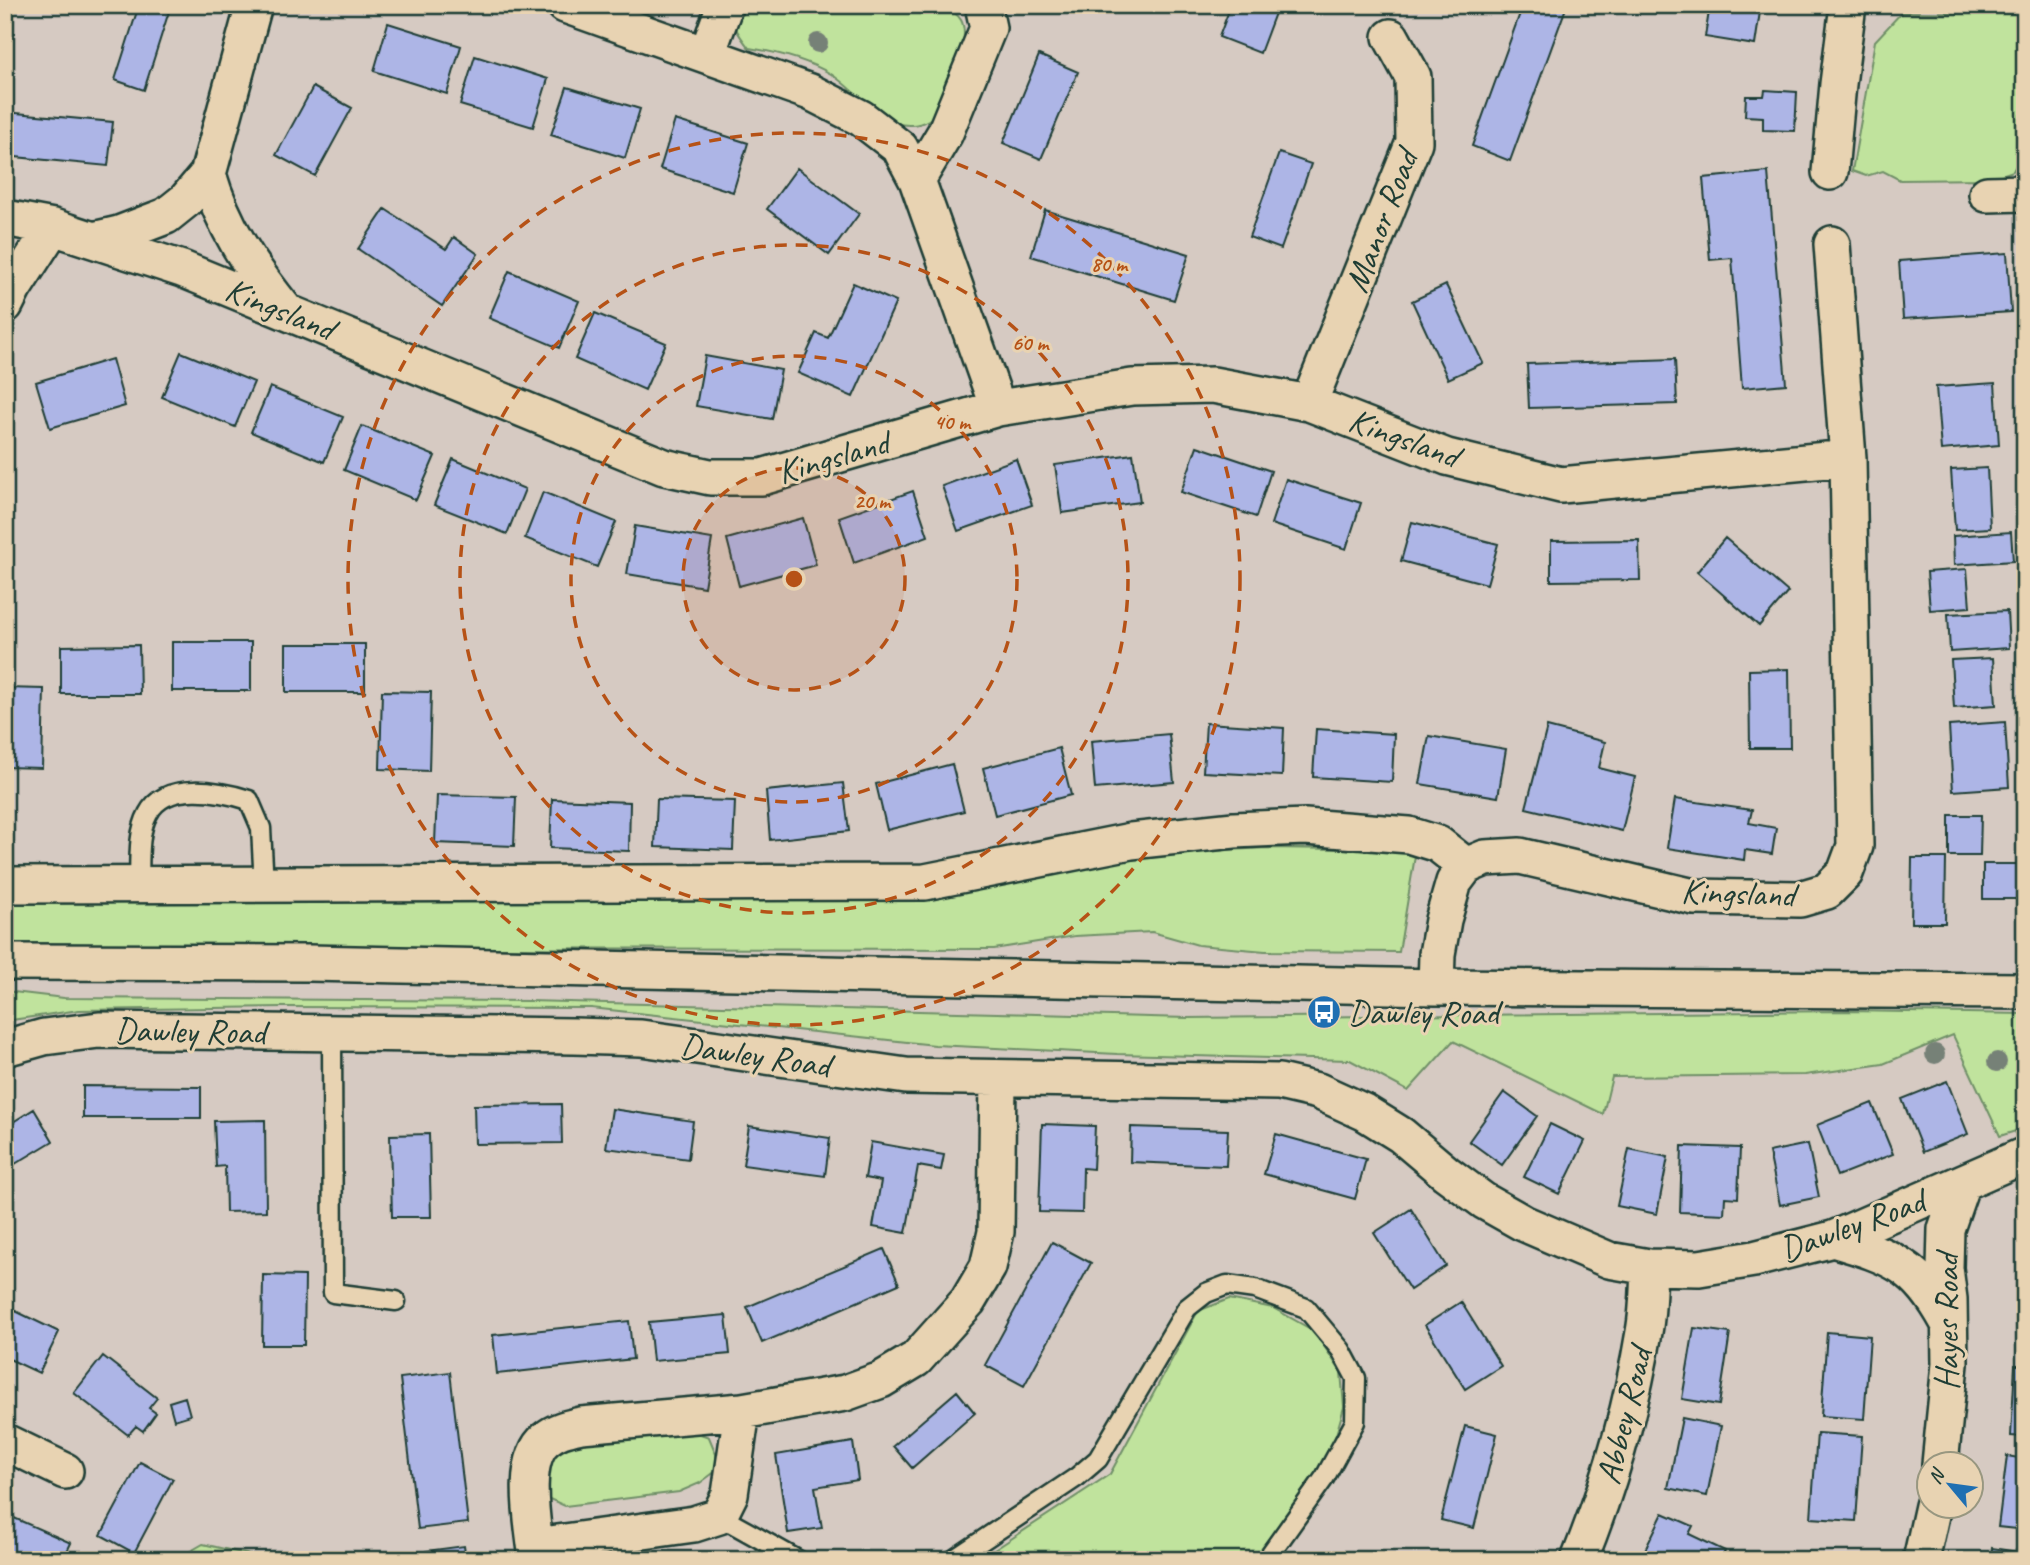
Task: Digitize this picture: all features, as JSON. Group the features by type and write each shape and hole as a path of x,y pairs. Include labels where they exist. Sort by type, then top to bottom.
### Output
{"street":[{"path":"565,5 810,92 861,118 900,148 917,180 998,408"},
{"path":"707,54 725,5"},
{"path":"917,180 945,132 988,28 983,5"},
{"path":"1830,172 1848,5"},
{"path":"93,240 120,234 166,216 186,200 208,174 254,8"},
{"name":"Manor Road","path":"1309,403 1413,142 1413,77 1391,37"},
{"path":"208,174 215,198 235,242 286,312"},
{"path":"1987,194 2025,193"},
{"name":"Kingsland","path":"5,218 53,227 182,269 664,467 709,477 762,477 998,408 1132,387 1213,385 1309,403 1447,457 1561,485 1847,458"},
{"path":"5,305 53,227"},
{"name":"Kingsland","path":"1466,866 1485,859 1520,856 1694,897 1800,899 1827,891 1845,873 1854,846 1847,458 1832,244"},
{"path":"5,885 925,882 1131,841 1305,827 1409,835 1438,844 1466,866 1454,882 1447,902 1437,954 1436,987"},
{"name":"Dawley Road","path":"5,962 323,963 1436,987 2025,991"},
{"name":"Dawley Road","path":"5,1048 44,1037 99,1030 641,1038 906,1076 1279,1082 1318,1091 1364,1112 1401,1135 1484,1201 1523,1223 1609,1260 1649,1267 1699,1268 1754,1259 1833,1239 2025,1155"},
{"path":"742,1411 730,1494 719,1516 694,1524 536,1553 529,1495 533,1464 543,1441 560,1430 581,1424 742,1411 845,1393 881,1380 916,1359 968,1301 988,1267 996,1232 998,1079"},
{"name":"Hayes Road","path":"1941,1450 1950,1364 1945,1268 1947,1229 1962,1183"},
{"path":"1833,1239 1881,1254 1912,1271 1935,1298 1949,1325"},
{"name":"Abbey Road","path":"1579,1560 1602,1503 1621,1442 1645,1330 1649,1267"},
{"path":"5,1442 65,1471"},
{"path":"1921,1560 1930,1520"}],"lane":[{"path":"139,886 142,835 148,814 164,796 194,791 249,800 261,828 264,886"},
{"path":"332,1032 333,1293 396,1301"},
{"path":"953,1560 1077,1477 1098,1459 1187,1308 1206,1293 1227,1285 1255,1289 1306,1308 1341,1350 1356,1378 1355,1422 1325,1477 1266,1560"},
{"path":"719,1516 798,1560"}],"green space":[{"path":"733,5 939,5 954,13 961,20 963,28 962,51 951,89 939,111 920,124 900,124 889,120 822,69 791,57 749,48 736,28"},
{"path":"1902,12 2025,13 2025,114 2020,115 2022,154 2013,171 1990,179 1900,180 1883,171 1866,176 1852,171 1875,41"},
{"path":"1267,848 1416,850 1399,952 1265,951 1198,945 1152,932 1075,936 994,949 389,948 5,943 5,892 389,893"},
{"path":"5,991 64,998 529,1001 1188,1018 1849,1011 2025,1014 2025,1128 2000,1136 1953,1035 1883,1064 1805,1075 1612,1077 1603,1114 1453,1041 1408,1091 1350,1060 1117,1054 935,1045 591,1008 284,1007 79,1010 5,1021"},
{"path":"1229,1299 1273,1308 1314,1331 1341,1372 1344,1407 1331,1452 1258,1560 979,1560 1110,1474 1198,1311"},
{"path":"689,1430 709,1437 716,1454 716,1471 700,1483 679,1492 565,1506 545,1497 551,1458 568,1442"},
{"path":"203,1544 272,1560 175,1560"}],"building":[{"path":"139,5 171,5 144,90 115,80"},
{"path":"1231,5 1278,5 1260,53 1219,37"},
{"path":"1523,5 1567,5 1510,161 1472,146"},
{"path":"1710,5 1761,5 1755,45 1705,37"},
{"path":"388,23 461,46 447,94 374,71"},
{"path":"1039,55 1078,72 1041,159 1003,143"},
{"path":"475,56 548,79 533,127 460,105"},
{"path":"313,87 352,108 315,176 276,155"},
{"path":"567,87 640,109 625,158 551,135"},
{"path":"1765,90 1797,92 1795,131 1763,130 1763,117 1745,116 1746,96 1764,96"},
{"path":"5,112 113,122 108,166 5,156"},
{"path":"675,120 748,143 733,192 660,169"},
{"path":"1279,153 1311,164 1281,249 1249,237"},
{"path":"797,168 859,214 829,255 767,209"},
{"path":"1768,172 1786,384 1742,388 1732,258 1710,260 1703,178"},
{"path":"385,209 446,249 454,237 478,254 442,306 358,249"},
{"path":"1045,210 1189,254 1174,300 1031,256"},
{"path":"2007,253 2011,312 1903,319 1899,261"},
{"path":"509,271 579,301 559,348 489,318"},
{"path":"853,283 896,302 853,397 798,373 816,333 828,338"},
{"path":"1446,285 1483,363 1448,379 1412,301"},
{"path":"595,313 666,343 645,390 575,359"},
{"path":"181,352 254,382 235,427 162,397"},
{"path":"705,356 781,370 772,419 696,406"},
{"path":"112,359 125,406 50,428 36,382"},
{"path":"1675,359 1677,404 1529,408 1527,364"},
{"path":"1995,383 1999,445 1941,450 1936,387"},
{"path":"270,387 343,417 324,462 251,432"},
{"path":"362,426 435,456 416,500 344,470"},
{"path":"1197,446 1271,471 1256,517 1181,492"},
{"path":"1133,454 1140,502 1062,513 1055,465"},
{"path":"453,459 525,489 507,534 434,505"},
{"path":"1016,459 1032,505 958,531 942,486"},
{"path":"1987,468 1990,528 1955,530 1951,470"},
{"path":"1286,479 1361,503 1346,549 1271,524"},
{"path":"913,491 928,536 854,563 839,517"},
{"path":"543,492 616,522 597,567 525,538"},
{"path":"803,518 816,565 739,586 727,539"},
{"path":"1412,522 1498,544 1487,584 1401,561"},
{"path":"635,526 712,539 704,587 627,574"},
{"path":"2011,532 2013,561 1954,565 1953,536"},
{"path":"1725,538 1788,592 1759,626 1697,572"},
{"path":"1639,540 1640,580 1551,581 1551,541"},
{"path":"1967,569 1970,607 1930,610 1927,572"},
{"path":"2007,611 2009,648 1950,652 1948,614"},
{"path":"172,642 251,642 251,691 172,691"},
{"path":"286,644 365,644 365,692 286,692"},
{"path":"139,645 140,694 61,694 61,646"},
{"path":"1993,658 1996,705 1954,708 1951,660"},
{"path":"1789,669 1790,748 1750,748 1749,670"},
{"path":"5,688 44,689 42,768 5,767"},
{"path":"382,691 431,692 429,771 380,769"},
{"path":"2005,722 2009,787 1953,791 1949,726"},
{"path":"1206,723 1284,728 1282,776 1203,772"},
{"path":"1547,727 1605,742 1599,768 1635,777 1622,831 1526,808"},
{"path":"1316,729 1394,734 1392,782 1313,777"},
{"path":"1169,734 1174,782 1095,789 1091,741"},
{"path":"1429,736 1506,749 1498,797 1420,784"},
{"path":"1059,748 1071,795 995,815 983,768"},
{"path":"952,764 964,811 887,830 876,784"},
{"path":"843,783 849,831 770,840 766,791"},
{"path":"437,795 516,797 514,846 435,843"},
{"path":"552,799 630,802 629,851 550,848"},
{"path":"657,799 735,801 733,850 655,847"},
{"path":"1675,799 1752,810 1749,823 1776,828 1772,854 1745,850 1744,860 1667,848"},
{"path":"1949,815 1981,815 1980,856 1949,856"},
{"path":"1912,858 1946,858 1945,923 1911,923"},
{"path":"1983,864 2025,864 2025,899 1983,899"},
{"path":"1947,1081 1968,1134 1923,1152 1902,1099"},
{"path":"83,1086 201,1087 201,1118 83,1118"},
{"path":"1504,1092 1537,1116 1502,1165 1469,1141"},
{"path":"1872,1103 1893,1154 1837,1176 1817,1125"},
{"path":"561,1104 562,1143 475,1144 474,1105"},
{"path":"34,1109 53,1141 5,1170 5,1127"},
{"path":"612,1109 693,1121 688,1159 606,1148"},
{"path":"265,1120 266,1211 226,1212 225,1166 216,1167 214,1121"},
{"path":"1042,1124 1095,1126 1093,1169 1083,1168 1082,1213 1039,1212"},
{"path":"1550,1124 1585,1141 1559,1194 1524,1177"},
{"path":"749,1126 830,1138 825,1176 743,1165"},
{"path":"1131,1127 1228,1130 1226,1166 1130,1162"},
{"path":"429,1134 431,1217 392,1217 390,1135"},
{"path":"1276,1134 1366,1159 1355,1199 1264,1174"},
{"path":"871,1142 944,1155 941,1170 918,1166 906,1233 873,1227 881,1181 865,1178"},
{"path":"1808,1144 1819,1197 1780,1205 1769,1152"},
{"path":"1682,1146 1740,1148 1738,1198 1725,1197 1724,1214 1680,1212"},
{"path":"1629,1149 1668,1157 1657,1214 1617,1206"},
{"path":"1411,1209 1446,1266 1410,1290 1374,1233"},
{"path":"1052,1242 1091,1263 1024,1386 985,1365"},
{"path":"884,1249 899,1284 762,1343 747,1307"},
{"path":"263,1275 305,1276 304,1345 262,1345"},
{"path":"1461,1302 1501,1366 1465,1389 1425,1325"},
{"path":"5,1306 59,1332 39,1373 5,1357"},
{"path":"726,1315 730,1354 653,1361 649,1322"},
{"path":"629,1321 633,1359 497,1374 493,1335"},
{"path":"1694,1328 1730,1333 1719,1405 1682,1399"},
{"path":"1827,1332 1870,1336 1864,1419 1821,1416"},
{"path":"103,1356 157,1398 149,1408 156,1413 143,1431 136,1426 128,1435 74,1393"},
{"path":"2015,1365 2025,1365 2025,1437 2011,1436"},
{"path":"450,1372 468,1523 418,1529 400,1378"},
{"path":"957,1391 975,1413 912,1468 893,1446"},
{"path":"185,1397 190,1415 174,1420 169,1402"},
{"path":"1682,1418 1721,1426 1707,1496 1668,1488"},
{"path":"1465,1426 1497,1434 1474,1528 1441,1520"},
{"path":"1817,1433 1862,1436 1856,1521 1811,1518"},
{"path":"853,1442 858,1480 815,1487 822,1528 788,1533 776,1455"},
{"path":"2007,1456 2025,1459 2025,1530 1998,1527"},
{"path":"140,1462 173,1479 134,1553 101,1535"},
{"path":"1663,1513 1693,1526 1689,1534 1725,1551 1721,1560 1655,1560 1643,1554"},
{"path":"5,1514 71,1543 63,1560 5,1559"},
{"path":"464,1546 466,1560 427,1560 426,1551"},
{"path":"1992,1548 2025,1553 2025,1560 1991,1560"}],"place":[{"name":"Dawley Road","path":"1324,1012"}]}
